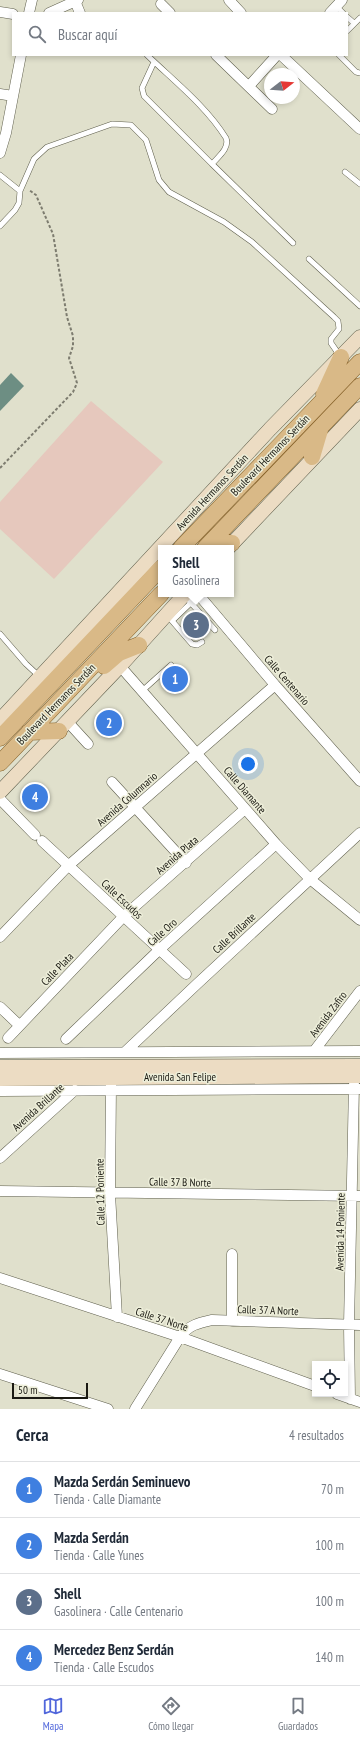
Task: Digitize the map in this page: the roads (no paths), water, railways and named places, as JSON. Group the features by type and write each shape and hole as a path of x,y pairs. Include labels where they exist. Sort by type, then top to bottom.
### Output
{"main road":[{"name":"Avenida Hermanos Serdán","path":"162,545 270,429 360,337"},
{"path":"319,405 341,357"},
{"name":"Boulevard Hermanos Serdán","path":"184,545 360,362"},
{"name":"Boulevard Hermanos Serdán","path":"208,545 360,386"},
{"path":"227,545 360,409"},
{"path":"312,457 320,427"},
{"name":"Avenida Hermanos Serdán","path":"0,720 158,550"},
{"name":"Boulevard Hermanos Serdán","path":"0,738 158,571"},
{"name":"Boulevard Hermanos Serdán","path":"0,763 158,597"},
{"path":"0,792 139,645 190,597"},
{"path":"83,676 96,672 118,653 139,645"},
{"path":"29,732 63,726"},
{"name":"Avenida San Felipe","path":"0,1067 111,1078"},
{"name":"Avenida San Felipe","path":"0,1078 357,1077"}],"street":[{"path":"30,12 32,0"},
{"path":"51,12 76,1 80,12"},
{"path":"232,1 240,12"},
{"path":"161,4 169,12"},
{"path":"0,12 12,14"},
{"path":"0,153 6,133 21,56"},
{"path":"217,56 272,110"},
{"path":"249,86 283,56 360,129"},
{"path":"0,94 13,96"},
{"name":"Calle Centenario","path":"192,597 224,624 275,685 360,781"},
{"name":"Calle Diamante","path":"120,666 276,844 310,879 360,920"},
{"name":"Avenida Columnario","path":"0,937 68,866 275,685"},
{"path":"63,726 88,744"},
{"path":"112,782 186,863"},
{"name":"Calle Escudos","path":"0,799 68,866 186,974"},
{"name":"Avenida Plata","path":"123,917 246,809"},
{"name":"Calle Brillante","path":"125,1052 360,834"},
{"name":"Calle Oro","path":"66,1039 159,950 276,844"},
{"name":"Calle Plata","path":"8,1038 123,917"},
{"name":"Avenida Zafiro","path":"314,1051 360,991"},
{"path":"0,1007 19,1025"},
{"path":"0,1053 360,1051"},
{"name":"Avenida San Felipe","path":"0,1091 75,1090 111,1078 357,1077"},
{"name":"Avenida 14 Poniente","path":"355,1400 350,1325 356,1196 357,1077"},
{"name":"Calle 12 Poniente","path":"111,1078 110,1194 117,1317"},
{"name":"Avenida Brillante","path":"0,1158 75,1090"},
{"name":"Calle 37 B Norte","path":"0,1191 110,1194 356,1196"},
{"path":"232,1254 232,1321"},
{"name":"Calle 37 Norte","path":"0,1278 180,1337 312,1385"},
{"name":"Calle 37 A Norte","path":"135,1409 180,1337 187,1328 197,1323 212,1320 360,1325"},
{"path":"0,1374 108,1409"}],"lane":[{"path":"348,18 354,23"},
{"path":"348,30 360,18"},
{"path":"148,56 206,113 226,138 228,143 227,147 212,164"},
{"path":"340,56 356,72 360,73"},
{"path":"154,62 142,88 144,96 292,243"},
{"path":"0,226 15,210 18,204 20,191 34,159 47,147 112,124 131,124 146,140 159,180 169,192 224,222 252,242 338,321 339,329 331,339 330,343 341,357"},
{"path":"345,172 360,184"},
{"path":"0,175 20,191"},
{"path":"309,259 360,306"},
{"path":"192,597 214,632 224,624"},
{"path":"169,618 194,645 202,642"},
{"path":"0,634 26,664 40,677"},
{"path":"142,691 171,665"}],"water":[{"path":"11,373 24,386 0,411 0,385"}],"place":[{"name":"Shell","path":"196,625"},
{"name":"Mazda Serdán Seminuevo","path":"175,679"},
{"name":"Mazda Serdán","path":"109,723"},
{"name":"Mercedez Benz Serdán","path":"35,797"}]}
